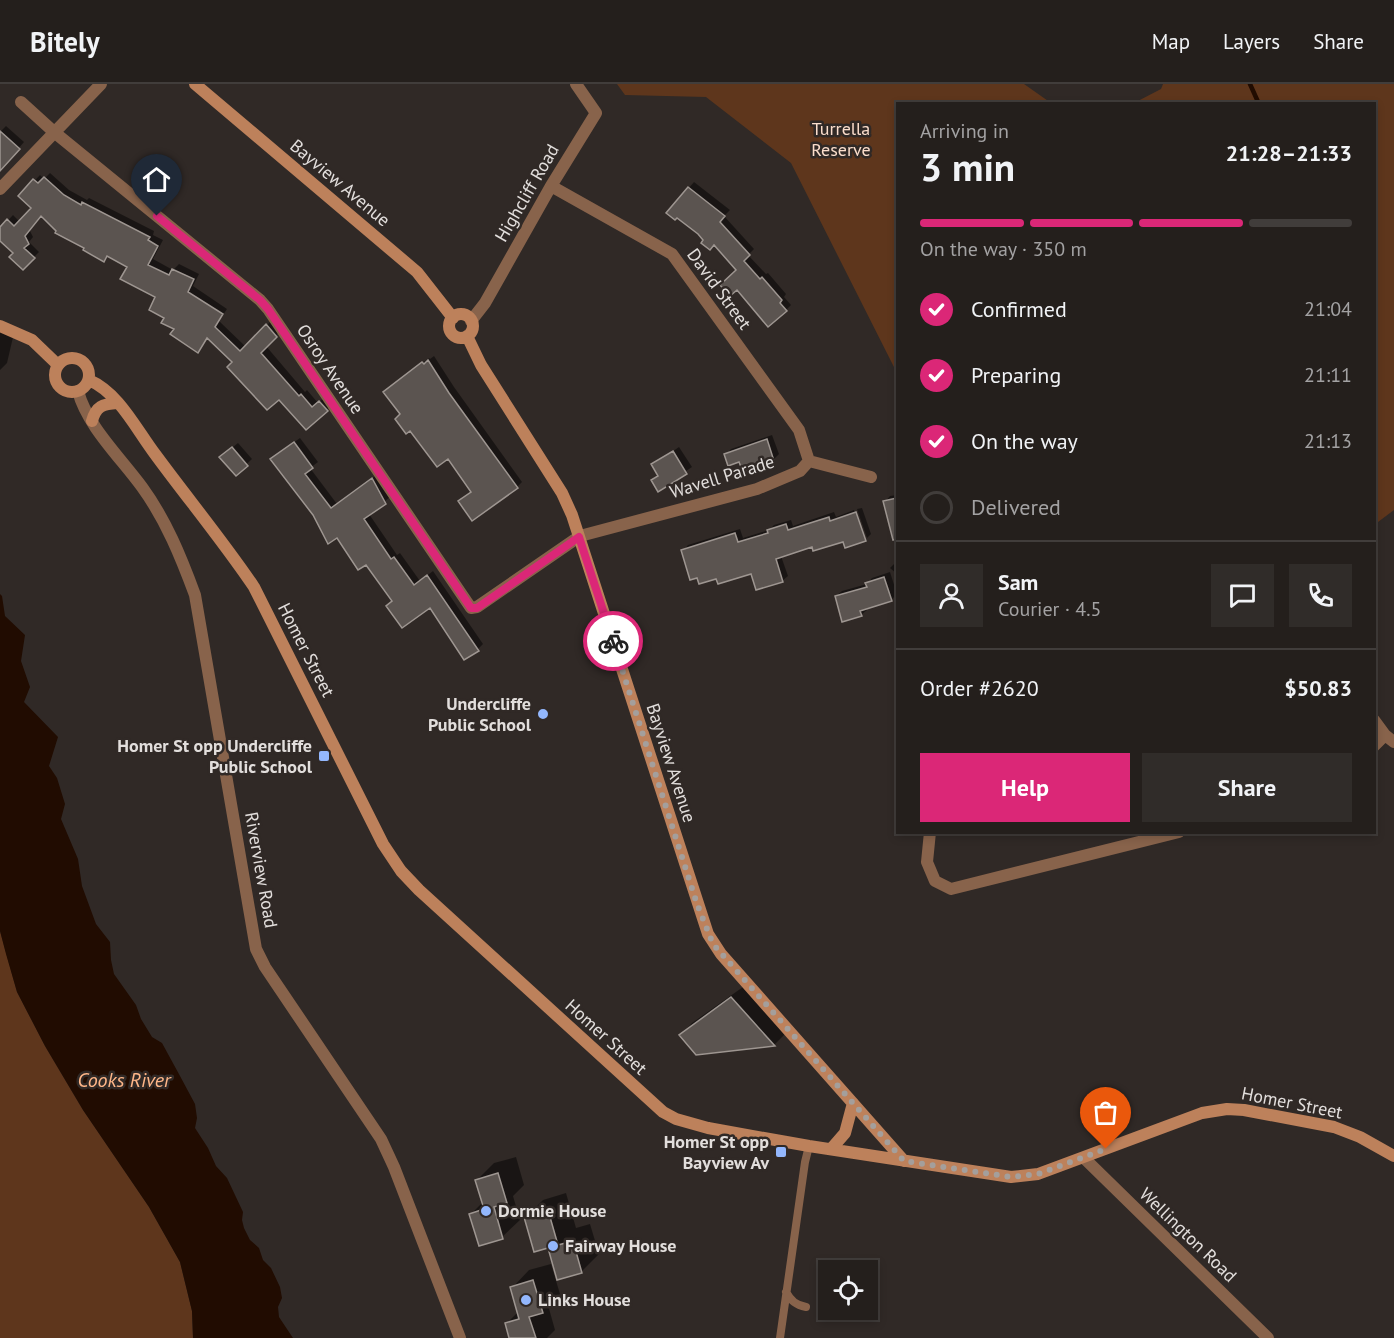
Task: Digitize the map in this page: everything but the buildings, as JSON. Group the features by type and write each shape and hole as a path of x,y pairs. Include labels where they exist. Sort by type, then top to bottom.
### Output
{"main road":[{"name":"Bayview Avenue","path":"195,84 417,272 453,318"},
{"path":"463,315 471,321 471,331 467,336 456,337 450,332 449,324 453,318 463,315"},
{"path":"0,326 32,340 58,365"},
{"name":"Bayview Avenue","path":"467,336 481,365 562,493 579,537 708,934 721,954 904,1161"},
{"path":"66,359 81,360 87,368 88,380 84,387 78,391 67,391 58,385 55,375 58,365 66,359"},
{"name":"Homer Street","path":"88,380 95,383 117,403 228,548 254,587 383,844 410,881 663,1112 691,1124 809,1146 1011,1177 1038,1174 1202,1113 1227,1109 1244,1110 1334,1127 1360,1137 1394,1156"},
{"path":"92,421 97,408 117,403"},
{"path":"832,1148 844,1133 853,1103"}],"street":[{"path":"0,189 101,84"},
{"name":"Highcliff Road","path":"471,321 486,303 551,186 596,113 576,84"},
{"name":"Osroy Avenue","path":"21,102 54,132 260,300 471,608 477,608 579,537"},
{"name":"David Street","path":"551,186 672,254 799,430 809,461"},
{"name":"Riverview Road","path":"78,391 84,410 144,489 178,548 195,595 256,949 265,968 381,1139 460,1338"},
{"path":"809,461 871,477"},
{"name":"Wavell Parade","path":"579,537 757,489 800,471 809,461"},
{"path":"1376,722 1390,739 1376,745"},
{"path":"930,834 927,862 935,881 951,889 1172,834"},
{"path":"1124,834 1127,846"},
{"name":"Wellington Road","path":"1084,1158 1268,1338"}],"lane":[{"path":"780,1338 809,1146"},
{"path":"786,1292 790,1299 799,1306 806,1307"}],"green space":[{"name":"Turrella Reserve","path":"617,84 1024,84 1050,102 896,102 896,371 791,163 706,97 625,95"},
{"path":"1163,84 1394,84 1394,510 1376,524 1376,102 1136,102 1161,89"},
{"path":"0,931 17,992 45,1046 83,1110 149,1207 180,1262 192,1311 193,1338 0,1338"}],"water":[{"name":"Cooks River","path":"0,594 5,616 25,635 21,661 30,687 24,702 58,737 49,766 57,778 65,804 61,819 78,859 82,886 96,924 110,942 114,974 136,1005 152,1037 162,1043 195,1104 197,1118 195,1128 216,1166 227,1178 243,1212 244,1228 250,1240 259,1248 263,1260 271,1268 280,1287 282,1298 278,1307 279,1317 293,1338 193,1338 192,1311 180,1262 149,1207 83,1110 45,1046 17,992 0,931"}],"waterway":[{"path":"1250,84 1258,102"}],"way so far":[{"path":"613,641 697,904 713,944 904,1161 1011,1177 1038,1174 1106,1149"}],"place":[{"name":"Undercliffe Public School","path":"543,714"},
{"name":"Homer St opp Undercliffe Public School","path":"324,756"},
{"name":"Homer St opp Bayview Av","path":"781,1152"},
{"name":"Dormie House","path":"486,1211"},
{"name":"Fairway House","path":"553,1246"},
{"name":"Links House","path":"526,1300"}],"route":[{"path":"157,216 268,309 471,608 477,608 579,537 613,641"}]}
